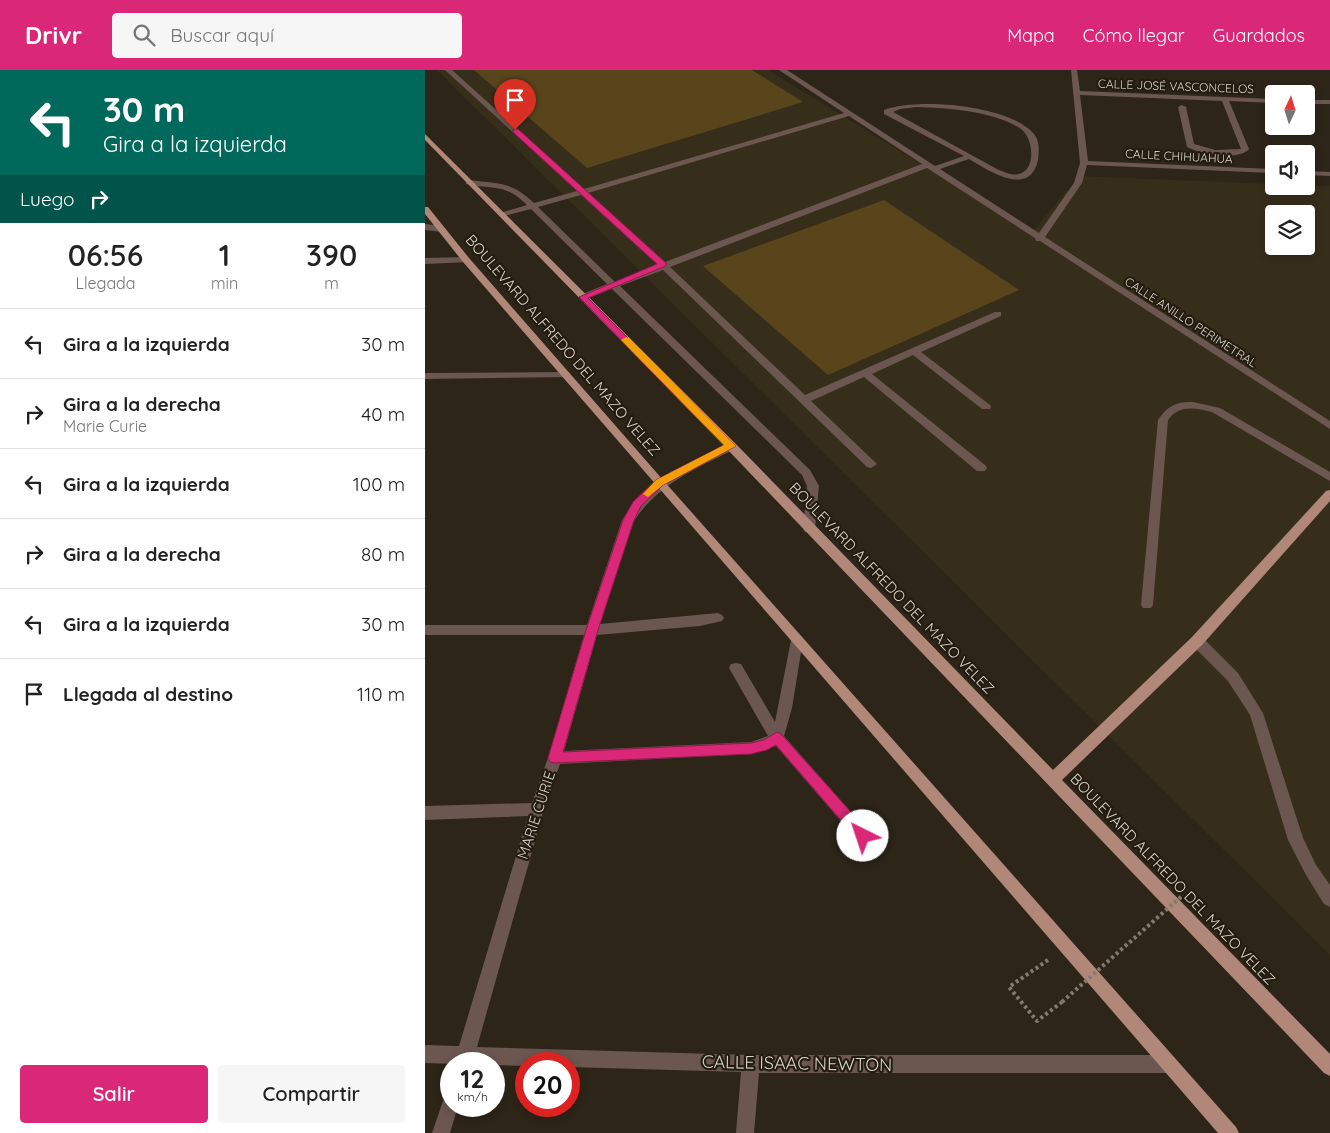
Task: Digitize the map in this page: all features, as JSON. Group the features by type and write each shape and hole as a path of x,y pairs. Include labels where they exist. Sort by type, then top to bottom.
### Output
{"main road":[{"name":"BOULEVARD ALFREDO DEL MAZO VELEZ","path":"425,136 731,446 1330,1067"},
{"name":"BOULEVARD ALFREDO DEL MAZO VELEZ","path":"425,209 466,260 659,483 1230,1133"},
{"path":"1053,779 1197,641 1330,494"}],"street":[{"path":"448,70 663,265 871,464"},
{"name":"CALLE ANILLO PERIMETRAL","path":"782,70 1039,239 1330,426"},
{"path":"1039,239 1078,183 1083,163 1074,70"},
{"name":"CALLE JOSÉ VASCONCELOS","path":"1076,93 1265,101"},
{"path":"1182,107 1192,148 1201,151 1243,151 1245,149 1225,100"},
{"path":"1315,102 1330,102"},
{"path":"583,297 663,265 930,167 970,156 1003,175 1016,178 1026,175 1032,168 1036,151 1032,136 1022,128 998,117 971,110 931,106 891,108 887,112 970,156"},
{"path":"503,215 849,114"},
{"name":"CALLE CHIHUAHUA","path":"1083,163 1265,171"},
{"path":"1315,173 1330,174"},
{"path":"469,182 515,190 615,285 806,473 813,486 809,529"},
{"path":"425,227 442,229"},
{"path":"425,261 466,260"},
{"path":"804,400 998,314"},
{"path":"915,351 986,407"},
{"path":"865,373 981,468"},
{"path":"425,376 566,375"},
{"path":"1147,605 1163,420 1168,410 1183,404 1200,405 1216,410 1330,476"},
{"name":"MARIE CURIE","path":"466,1052 537,809 555,758 592,630 629,520 637,504 659,483 731,446"},
{"path":"425,630 592,630 700,622 718,618"},
{"path":"555,758 751,748 767,745 777,738 785,710 797,640"},
{"path":"1197,641 1233,677 1255,713 1296,840 1311,870 1330,899"},
{"path":"736,668 777,738 863,836"},
{"path":"425,813 537,809"},
{"name":"CALLE ISAAC NEWTON","path":"425,1054 440,1056"},
{"name":"CALLE ISAAC NEWTON","path":"505,1060 751,1064 1169,1064"},
{"path":"745,1133 751,1064"},
{"path":"441,1133 446,1117"}],"path":[{"path":"1066,947 1009,987 1037,1021 1062,1002 1183,895"}],"shaded area":[{"path":"437,70 768,70 1032,232 1079,176 1265,184 1265,195 1315,195 1315,186 1330,186 1330,955"}],"building":[{"path":"474,70 752,70 803,102 587,168"},
{"path":"884,200 1019,290 828,375 703,266"}],"slow traffic":[{"path":"626,340 731,446 659,483 648,494"}],"route":[{"path":"515,130 663,265 583,297 731,446 659,483 637,504 629,520 592,630 555,758 751,748 767,745 777,738 863,836"}]}
